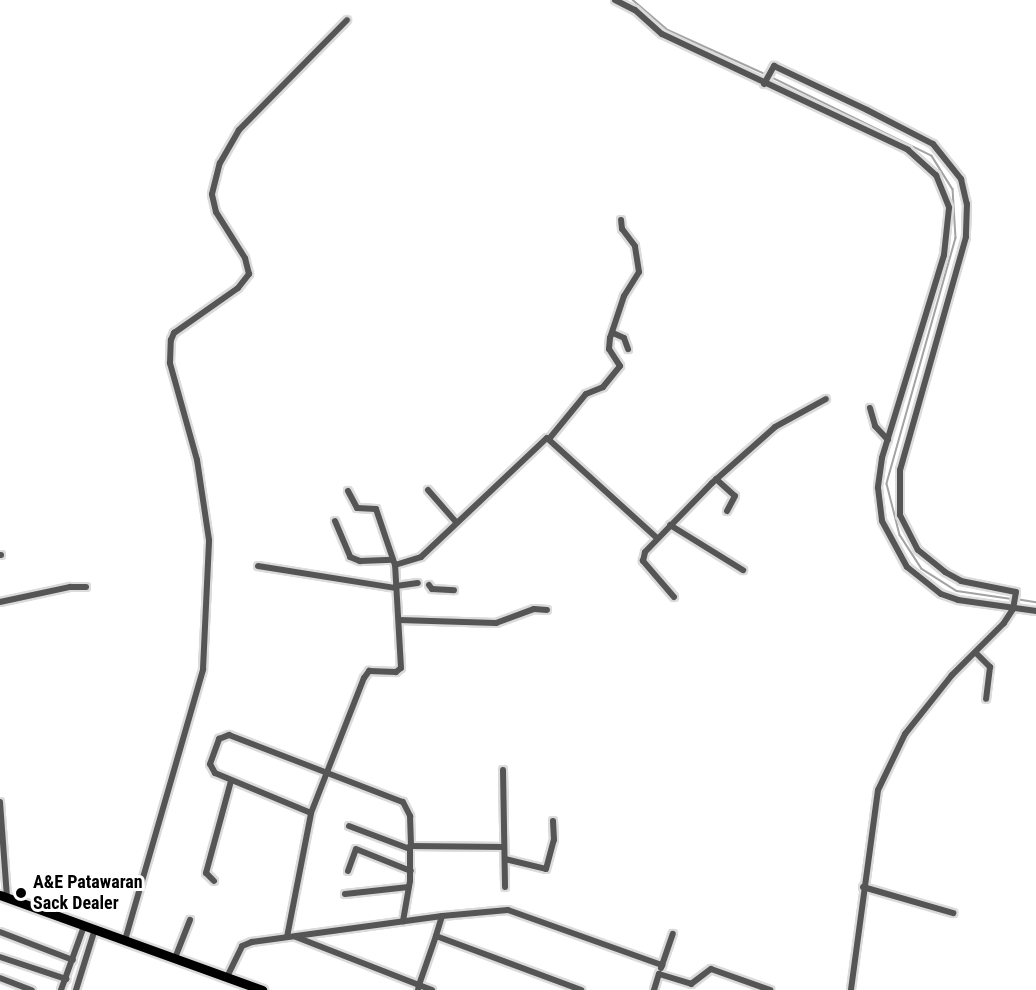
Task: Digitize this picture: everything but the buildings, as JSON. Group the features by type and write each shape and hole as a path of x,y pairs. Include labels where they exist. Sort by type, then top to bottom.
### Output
{"highway":[{"path":"2,897 262,990"}],"street":[{"path":"615,0 643,16 663,34 908,150 930,166 945,190 949,222 944,255 879,472 879,503 887,536 907,567 940,594 1036,611"},
{"path":"125,940 203,669 208,540 197,460 170,363 171,340 174,333 238,288 249,274 245,258 216,212 212,194 220,163 239,130 347,20"},
{"path":"765,81 771,68 776,66 933,144 964,185 968,221 963,249 900,470 900,515 918,550 945,572 971,583 1012,589 1016,594 1014,607 976,653 921,710 878,790 863,887 861,932 851,990"},
{"path":"335,522 350,557 360,561 394,562 421,557 544,439 549,439 586,394 603,387 615,375 620,366 609,349 624,296 639,272 635,246 622,229 621,220"},
{"path":"613,333 624,338 628,349"},
{"path":"674,597 643,561 645,552 716,479 776,427 826,399"},
{"path":"870,408 875,426 888,440"},
{"path":"549,439 657,538"},
{"path":"716,479 735,496 727,511"},
{"path":"428,490 456,522"},
{"path":"287,937 311,813 366,673 401,668 394,562 376,509 357,508 348,491"},
{"path":"669,525 743,570"},
{"path":"258,566 396,587 418,584"},
{"path":"429,585 432,589 454,590"},
{"path":"0,602 70,587 86,587"},
{"path":"399,620 496,623 534,609 548,610"},
{"path":"976,653 990,667 986,699"},
{"path":"311,813 215,773 210,764 217,743 225,735 403,802 410,816 411,871 403,921"},
{"path":"503,770 505,887"},
{"path":"214,881 206,873 231,781"},
{"path":"0,802 2,897"},
{"path":"505,859 546,869 554,840 553,821"},
{"path":"349,826 410,847 504,847"},
{"path":"348,871 356,849 411,871"},
{"path":"345,894 409,887"},
{"path":"863,887 953,913"},
{"path":"227,977 242,946 287,937 403,921 508,910 662,965"},
{"path":"419,988 442,916"},
{"path":"175,958 190,920"},
{"path":"61,990 84,926"},
{"path":"75,990 95,930"},
{"path":"0,932 73,960"},
{"path":"654,990 673,934"},
{"path":"295,936 419,988 432,990"},
{"path":"436,936 581,990"},
{"path":"0,957 66,979"},
{"path":"658,974 691,984 711,969 770,990"},
{"path":"0,978 32,990"}],"waterway":[{"path":"633,0 668,30 767,75"},
{"path":"771,77 932,156 953,189 956,238 887,484 900,535 922,569 957,591 1011,599"},
{"path":"1016,599 1036,602"}],"place":[{"name":"A&E Patawaran Sack Dealer","path":"21,893"}]}
